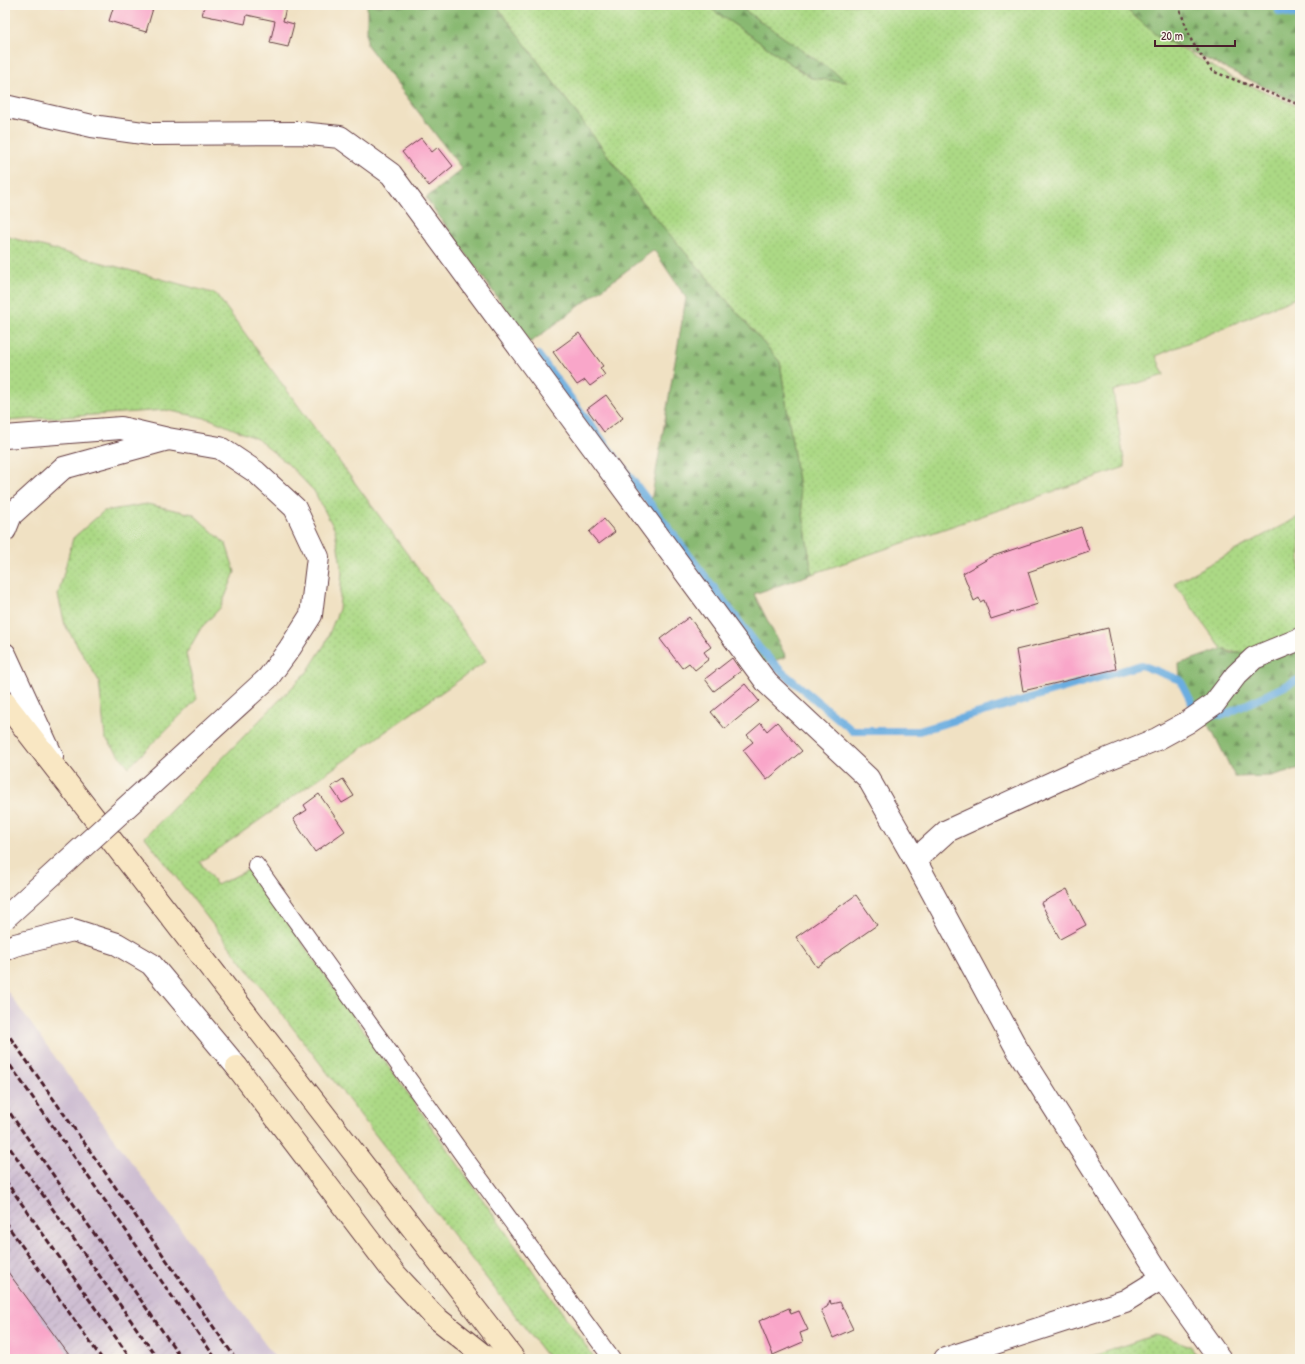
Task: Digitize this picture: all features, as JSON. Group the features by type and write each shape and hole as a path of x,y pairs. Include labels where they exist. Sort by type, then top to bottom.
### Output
{"main road":[{"path":"5,703 514,1359"},
{"path":"238,1067 395,1274 434,1316 488,1359"}],"street":[{"path":"5,106 92,126 150,134 300,133 340,137 391,174 768,683 868,778 915,860 1017,1049 1162,1278 1220,1359"},
{"path":"5,437 121,428 168,439 220,448 256,472 296,508 318,557 311,615 290,648 268,678 5,918"},
{"path":"5,530 11,515 62,468 168,439"},
{"path":"915,860 947,831 1071,774 1157,739 1188,722 1214,704 1236,675 1254,658 1300,639"},
{"path":"5,654 59,772"},
{"path":"5,950 15,945 73,930 117,944 151,964 238,1067"},
{"path":"945,1359 1125,1301 1162,1278"}],"lane":[{"path":"256,864 465,1158 612,1359"}],"path":[{"path":"1178,5 1192,42 1212,71 1300,105"}],"shaded area":[{"path":"5,988 276,1359 196,1359 5,1089"},
{"path":"5,1089 144,1285 196,1359 5,1359"}],"green space":[{"path":"367,5 496,5 646,207 780,362 812,574 754,594 786,657 759,665 651,501 686,298 654,250 530,343 426,198 462,169 367,45"},
{"path":"496,5 706,5 811,78 847,82 737,5 1126,5 1128,11 1157,35 1233,78 1300,107 1300,296 1156,356 1164,375 1113,391 1125,467 812,574 780,362 646,207"},
{"path":"706,5 737,5 848,82 811,78"},
{"path":"1127,5 1300,5 1300,104 1156,35 1130,12"},
{"path":"5,236 216,294 486,661 200,862 217,885 250,869 595,1359 549,1359 145,837 307,672 325,644 339,609 342,572 335,530 314,491 288,464 257,439 210,419 166,410 5,421"},
{"path":"147,504 193,514 226,544 235,572 221,607 201,628 186,654 197,699 129,767 105,738 99,681 65,625 58,595 73,538 104,511"},
{"path":"1300,516 1300,647 1261,653 1241,653 1222,649 1174,583"},
{"path":"1300,647 1300,768 1271,776 1235,777 1213,732 1180,680 1179,664 1222,649 1231,653 1264,653"},
{"path":"1157,1334 1191,1346 1197,1359 1085,1359"}],"building":[{"path":"55,5 65,5 64,8"},
{"path":"114,5 154,5 146,32 109,21"},
{"path":"205,5 275,5 286,7 283,21 294,24 288,47 270,43 275,21 247,15 245,24 202,15"},
{"path":"421,138 432,152 438,147 453,166 429,186 402,152"},
{"path":"579,333 603,366 600,368 605,375 590,386 585,380 577,385 553,352"},
{"path":"606,395 623,418 604,432 587,409"},
{"path":"604,519 615,532 599,544 589,532"},
{"path":"1081,527 1089,551 1028,572 1038,604 991,619 984,600 980,602 979,598 974,601 963,573 993,556"},
{"path":"689,617 711,647 704,652 709,659 695,670 689,663 682,668 660,639"},
{"path":"1108,628 1116,669 1023,691 1016,650"},
{"path":"732,658 741,671 714,691 705,679"},
{"path":"745,684 759,701 725,729 711,712"},
{"path":"777,722 802,751 767,780 743,750 753,742 747,735 761,723 767,731"},
{"path":"343,779 354,796 342,803 331,787"},
{"path":"319,794 345,831 315,852 293,819 307,810 304,805"},
{"path":"1067,889 1086,925 1060,939 1041,903"},
{"path":"856,895 877,925 817,967 796,937"},
{"path":"5,1268 72,1359 5,1359"},
{"path":"830,1300 831,1304 840,1302 853,1329 833,1338 821,1310 827,1307"},
{"path":"789,1308 791,1314 799,1311 808,1330 800,1333 803,1342 773,1355 759,1321"}],"waterway":[{"path":"1279,11 1300,16"},
{"path":"538,355 759,648 781,671 853,731 919,731 1141,665 1180,680 1197,713 1224,715 1300,679"}],"railway":[{"path":"5,1030 236,1359"},
{"path":"5,1058 216,1359"},
{"path":"5,1106 182,1359"},
{"path":"5,1141 158,1359"},
{"path":"5,1180 131,1359"},
{"path":"5,1222 102,1359"}]}
